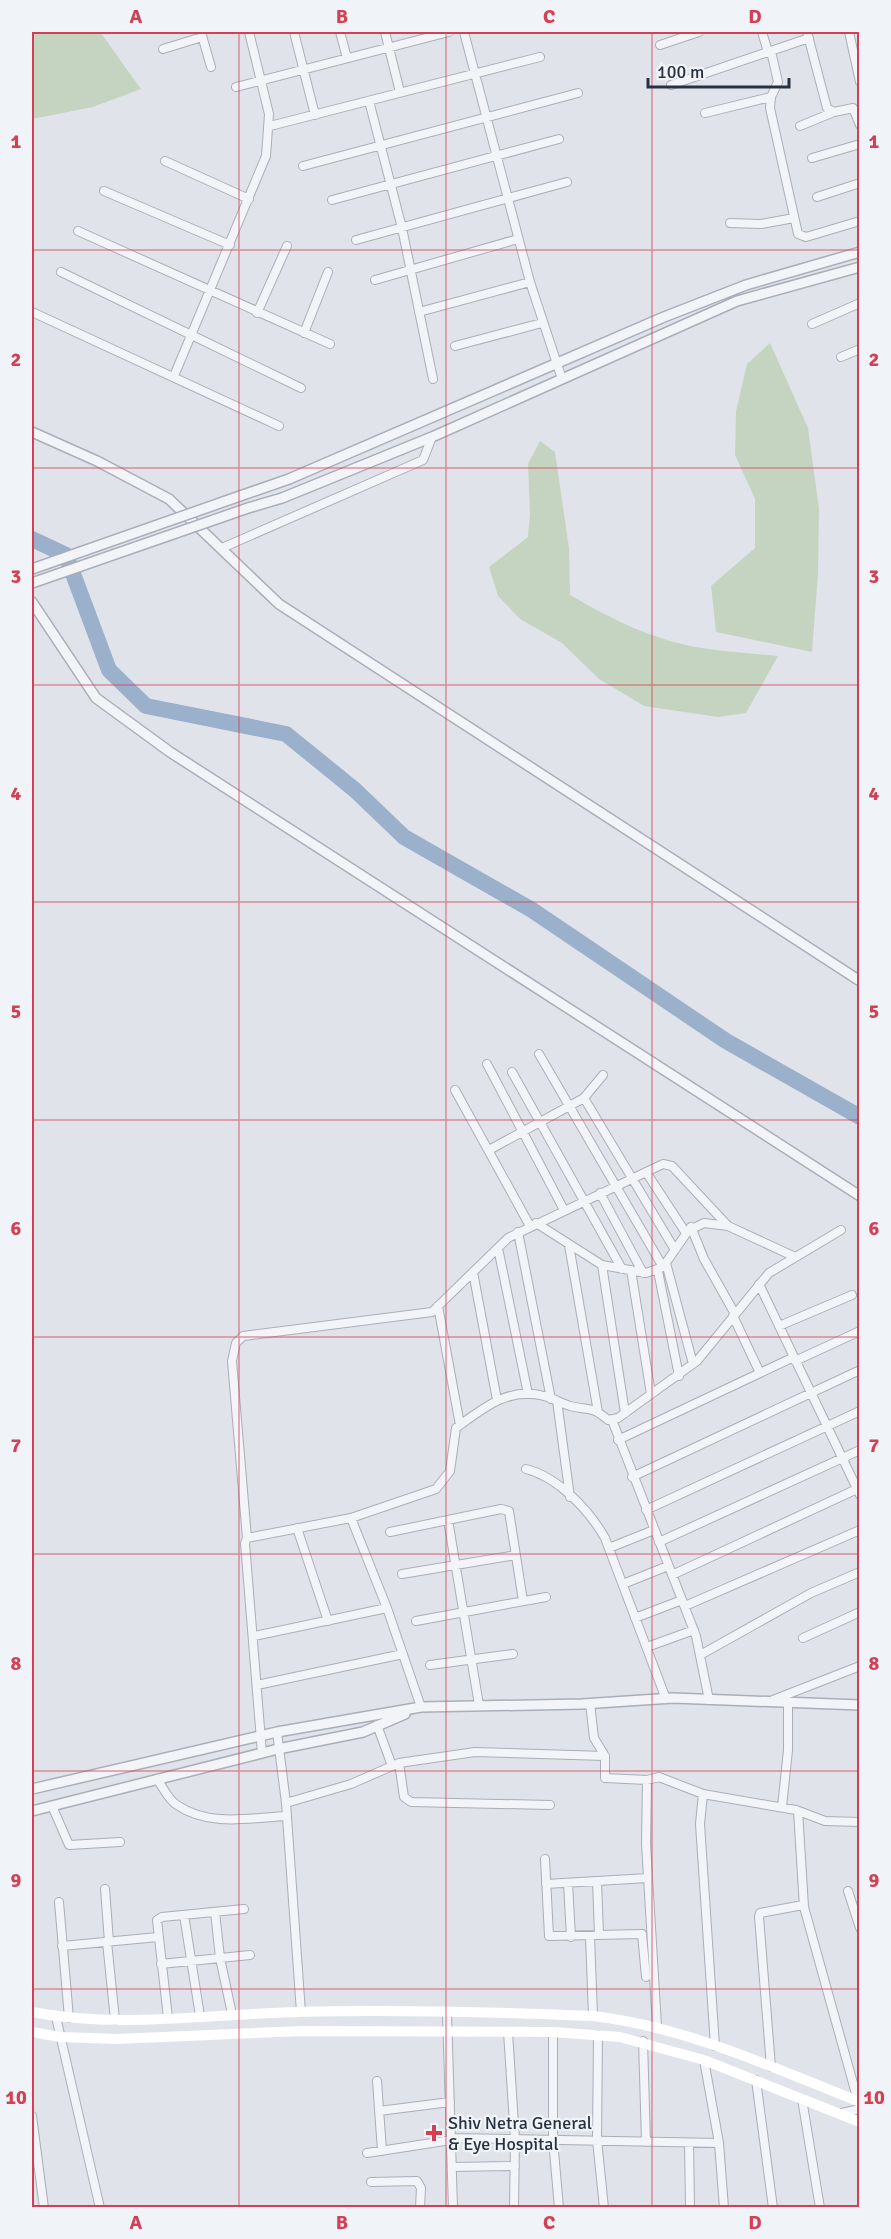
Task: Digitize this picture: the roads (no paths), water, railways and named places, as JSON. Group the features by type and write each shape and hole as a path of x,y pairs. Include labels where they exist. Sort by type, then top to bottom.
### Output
{"main road":[{"path":"32,2012 56,2017 115,2020 301,2012 593,2016 657,2026 771,2067 859,2104"},
{"path":"32,2032 60,2037 117,2039 303,2031 553,2032 598,2035 643,2041 704,2060 860,2122"}],"street":[{"path":"174,376 264,166 270,126 262,80 249,32"},
{"path":"294,32 315,115"},
{"path":"340,32 347,58"},
{"path":"385,32 400,92"},
{"path":"236,87 430,34 449,32"},
{"path":"464,32 530,282 562,379"},
{"path":"660,45 699,32"},
{"path":"762,32 778,78 771,97 770,108 798,234 802,238 860,221"},
{"path":"849,32 860,81"},
{"path":"163,48 202,34 211,67"},
{"path":"671,85 770,52 810,34 827,108 834,112"},
{"path":"270,126 540,57"},
{"path":"303,166 578,93"},
{"path":"705,113 771,97"},
{"path":"369,100 402,228 433,379"},
{"path":"800,126 849,108 858,108 860,125"},
{"path":"333,200 559,139"},
{"path":"812,158 860,144"},
{"path":"165,161 249,199"},
{"path":"356,240 567,182"},
{"path":"817,197 860,183"},
{"path":"104,190 230,245"},
{"path":"730,223 761,224 794,218"},
{"path":"78,231 330,344"},
{"path":"375,280 411,272 518,239"},
{"path":"257,313 287,246"},
{"path":"32,568 289,479 746,285 860,252"},
{"path":"32,583 282,498 435,435 742,299 860,267"},
{"path":"61,272 300,388"},
{"path":"303,333 328,273"},
{"path":"419,312 530,282"},
{"path":"812,324 860,303"},
{"path":"32,312 279,426"},
{"path":"455,346 542,323"},
{"path":"841,357 860,349"},
{"path":"32,432 98,461 161,494 222,548 279,604 860,981"},
{"path":"222,548 423,460 435,435"},
{"path":"32,602 96,698 175,756 860,1196"},
{"path":"539,1054 662,1267 693,1364"},
{"path":"487,1064 564,1210"},
{"path":"512,1072 622,1269"},
{"path":"489,1150 584,1098 603,1075"},
{"path":"456,1090 533,1225 602,1265 643,1273 662,1267 689,1230 704,1223 728,1226 793,1256"},
{"path":"584,1098 675,1250"},
{"path":"262,1753 232,1361 236,1343 243,1336 252,1334 432,1312 498,1248 518,1232 663,1164 669,1164 728,1226"},
{"path":"646,1172 689,1230 734,1315 760,1373"},
{"path":"600,1193 643,1273"},
{"path":"612,1420 679,1376 693,1364 774,1268 841,1230"},
{"path":"518,1232 554,1400 570,1497"},
{"path":"569,1245 598,1412"},
{"path":"498,1248 528,1394"},
{"path":"602,1265 625,1413"},
{"path":"662,1267 679,1376"},
{"path":"631,1270 651,1394"},
{"path":"473,1272 497,1400"},
{"path":"672,1575 858,1492 759,1284"},
{"path":"779,1326 852,1294"},
{"path":"438,1306 460,1425"},
{"path":"618,1440 760,1373 860,1331"},
{"path":"632,1477 860,1370"},
{"path":"247,1538 351,1518 441,1485 450,1471 452,1441 456,1428 484,1406 497,1400 528,1394 598,1412 612,1420 632,1477 694,1630 702,1654 709,1700"},
{"path":"646,1510 860,1411"},
{"path":"659,1542 860,1450"},
{"path":"526,1469 538,1472 570,1497 597,1524 609,1548 666,1699"},
{"path":"390,1532 501,1509 509,1511 523,1601"},
{"path":"351,1518 387,1608 421,1707"},
{"path":"448,1520 479,1705"},
{"path":"297,1528 328,1621"},
{"path":"609,1548 654,1530"},
{"path":"636,1618 683,1603 860,1530"},
{"path":"402,1574 516,1555"},
{"path":"623,1584 668,1566"},
{"path":"702,1654 811,1593 860,1572"},
{"path":"416,1621 546,1597"},
{"path":"254,1636 387,1608"},
{"path":"803,1638 860,1612"},
{"path":"646,1647 694,1630"},
{"path":"430,1665 471,1657 513,1653"},
{"path":"257,1685 403,1654"},
{"path":"766,1703 860,1666"},
{"path":"32,1789 277,1732 421,1707 666,1699 860,1705"},
{"path":"590,1703 594,1738 605,1756 605,1778 647,1780 659,1777 703,1794 782,1807 825,1821 860,1822"},
{"path":"782,1807 788,1750 788,1704"},
{"path":"32,1811 278,1749 363,1732 421,1707"},
{"path":"377,1725 395,1765 404,1797 411,1802 550,1805"},
{"path":"277,1732 286,1803 301,2012"},
{"path":"286,1803 351,1784 395,1765 476,1752 605,1756"},
{"path":"157,1779 177,1805 209,1819 286,1816"},
{"path":"647,1780 648,1878 657,2026"},
{"path":"703,1794 700,1824 715,2046"},
{"path":"52,1806 69,1845 120,1842"},
{"path":"798,1811 803,1905 859,2104 839,2114"},
{"path":"545,1859 548,1934 552,1937 642,1934 646,1977"},
{"path":"546,1884 648,1878"},
{"path":"597,1881 599,1935"},
{"path":"568,1883 571,1936"},
{"path":"105,1889 115,2020"},
{"path":"848,1892 860,1928"},
{"path":"59,1902 69,2018"},
{"path":"771,2067 759,1917 760,1913 766,1910 803,1905"},
{"path":"168,2018 156,1924 160,1918 244,1909"},
{"path":"215,1912 220,1958 232,2014"},
{"path":"184,1915 189,1961 200,2016"},
{"path":"590,1936 593,2016"},
{"path":"62,1946 158,1937"},
{"path":"161,1964 250,1955"},
{"path":"447,2013 453,2208"},
{"path":"56,2017 100,2208"},
{"path":"508,2032 515,2139 514,2208"},
{"path":"553,2032 553,2140 559,2208"},
{"path":"598,2035 597,2140 604,2208"},
{"path":"643,2041 646,2142"},
{"path":"704,2060 719,2143 724,2208"},
{"path":"756,2080 773,2208"},
{"path":"377,2081 382,2151"},
{"path":"802,2099 820,2208"},
{"path":"379,2111 450,2102"},
{"path":"32,2116 44,2208"},
{"path":"367,2153 451,2139 719,2143"},
{"path":"689,2142 690,2208"},
{"path":"452,2167 515,2166"},
{"path":"371,2182 417,2181 421,2188 420,2208"}],"waterway":[{"path":"32,539 66,555 109,670 146,706 286,734 355,790 404,837 532,910 726,1041 860,1117"}],"place":[{"name":"Shiv Netra General & Eye Hospital","path":"434,2133"}]}
